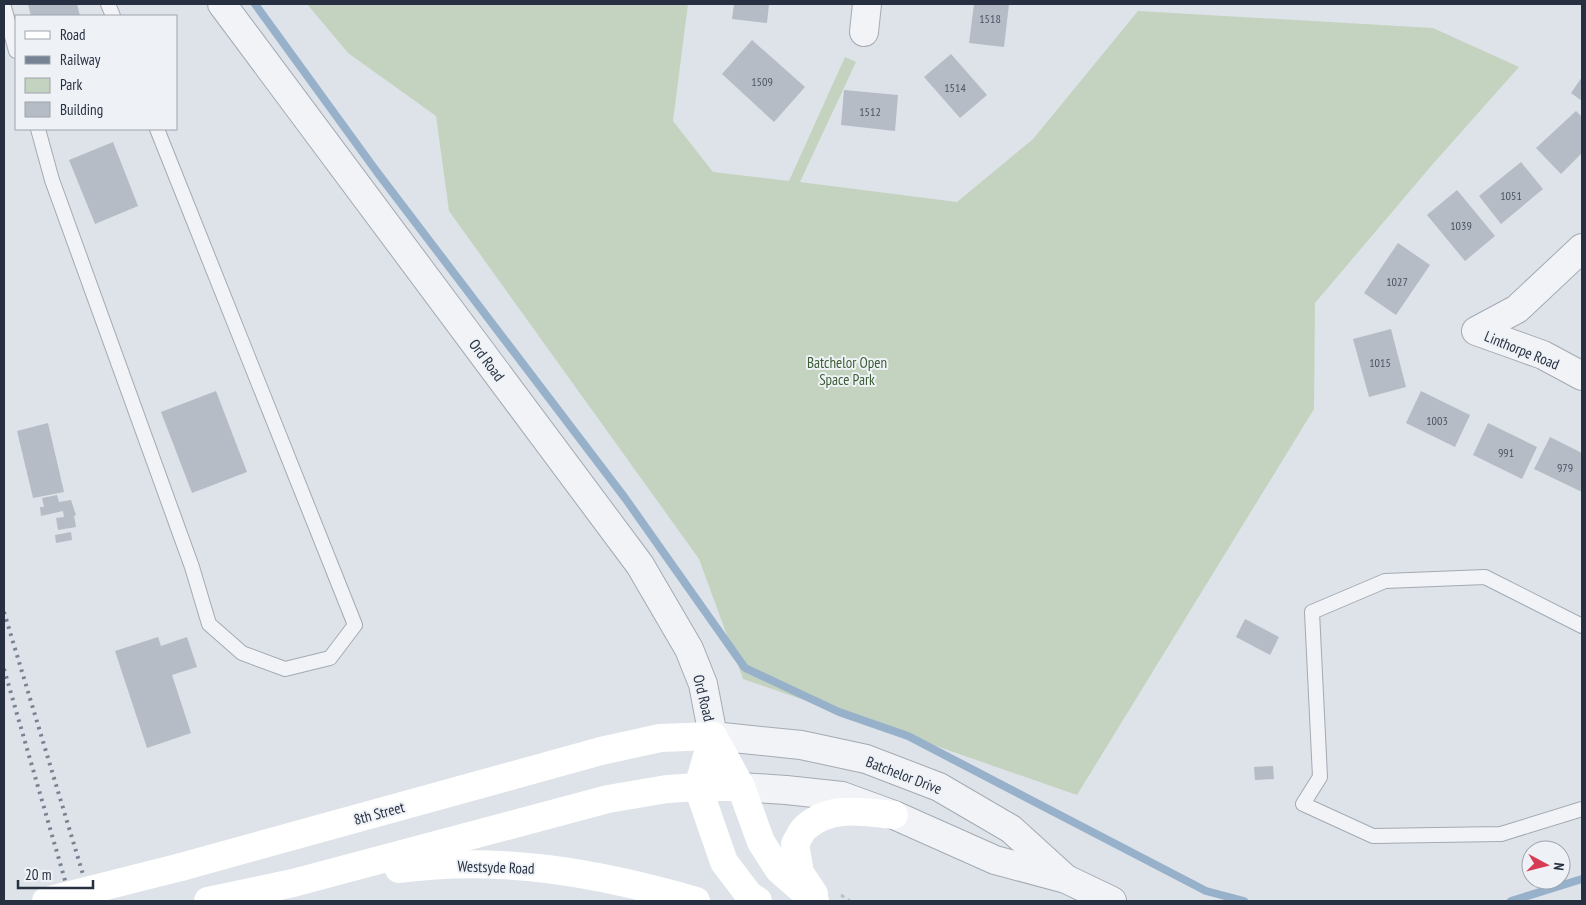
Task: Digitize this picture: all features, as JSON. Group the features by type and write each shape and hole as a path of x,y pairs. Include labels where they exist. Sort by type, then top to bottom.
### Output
{"main road":[{"path":"713,736 698,787 724,862 749,895 758,901"},
{"path":"713,736 741,787 761,842 780,870 817,901"},
{"name":"8th Street","path":"46,901 181,867 601,751 660,738 713,736"},
{"path":"208,901 293,883 608,799 667,789 698,787"},
{"name":"Batchelor Drive","path":"698,787 741,787"},
{"path":"817,901 800,873 795,844 805,828 822,817 842,811 894,815"},
{"name":"Westsyde Road","path":"293,883 426,865 504,864 574,872 643,886 696,901"}],"street":[{"name":"Ord Road","path":"222,4 640,565 689,649 703,684 713,736"},
{"path":"864,32 867,4"},
{"name":"Linthorpe Road","path":"1582,248 1517,309 1476,331 1543,355 1582,376"},
{"name":"Batchelor Drive","path":"713,736 802,745 866,759 939,787 1011,828 1066,879"},
{"name":"Batchelor Drive","path":"741,787 842,796 894,815 995,860 1066,879 1112,901"}],"lane":[{"path":"4,7 15,47"},
{"path":"38,130 52,180 192,567 209,624 242,653 284,669 330,658 355,625 157,130"},
{"path":"1582,626 1485,577 1385,581 1312,612 1320,777 1302,804 1374,836 1501,834 1582,808"}],"green space":[{"name":"Batchelor Open Space Park","path":"307,4 688,4 673,121 713,172 789,181 845,57 856,62 800,182 957,202 1033,139 1138,11 1433,28 1519,67 1432,165 1315,303 1314,409 1077,795 743,679 699,559 449,211 436,116 348,53"}],"building":[{"path":"28,4 77,4 80,15 31,15"},
{"path":"734,4 769,4 767,23 732,19"},
{"path":"974,4 1009,4 1004,47 969,43"},
{"path":"752,40 805,87 774,122 722,74"},
{"path":"951,54 987,95 960,118 924,77"},
{"path":"1582,77 1582,101 1571,93"},
{"path":"844,90 898,95 895,131 841,125"},
{"path":"1576,111 1582,117 1582,153 1561,174 1536,148"},
{"path":"113,142 138,206 95,224 69,160"},
{"path":"1521,162 1543,189 1501,224 1479,196"},
{"path":"1457,190 1495,236 1465,261 1427,215"},
{"path":"1398,243 1430,265 1396,315 1364,293"},
{"path":"1391,329 1406,387 1369,397 1353,339"},
{"path":"216,391 247,472 192,493 161,412"},
{"path":"1421,391 1470,415 1455,447 1406,423"},
{"path":"48,423 64,492 33,498 17,431"},
{"path":"1488,423 1537,447 1522,479 1473,455"},
{"path":"1550,437 1582,453 1582,492 1534,469"},
{"path":"57,495 59,502 71,500 76,515 74,516 76,527 58,530 56,518 64,517 63,511 41,516 40,507 44,507 42,498"},
{"path":"71,532 72,540 56,543 55,535"},
{"path":"1245,619 1279,637 1270,655 1236,637"},
{"path":"158,637 161,646 187,637 197,667 172,675 191,733 147,748 115,651"},
{"path":"1273,766 1274,779 1255,780 1254,767"}],"waterway":[{"path":"255,4 377,172 625,498 745,668 839,712 908,736 1206,891 1244,901"},
{"path":"1511,901 1582,879"}],"railway":[{"path":"4,612 91,901"},
{"path":"4,669 71,901"}]}
